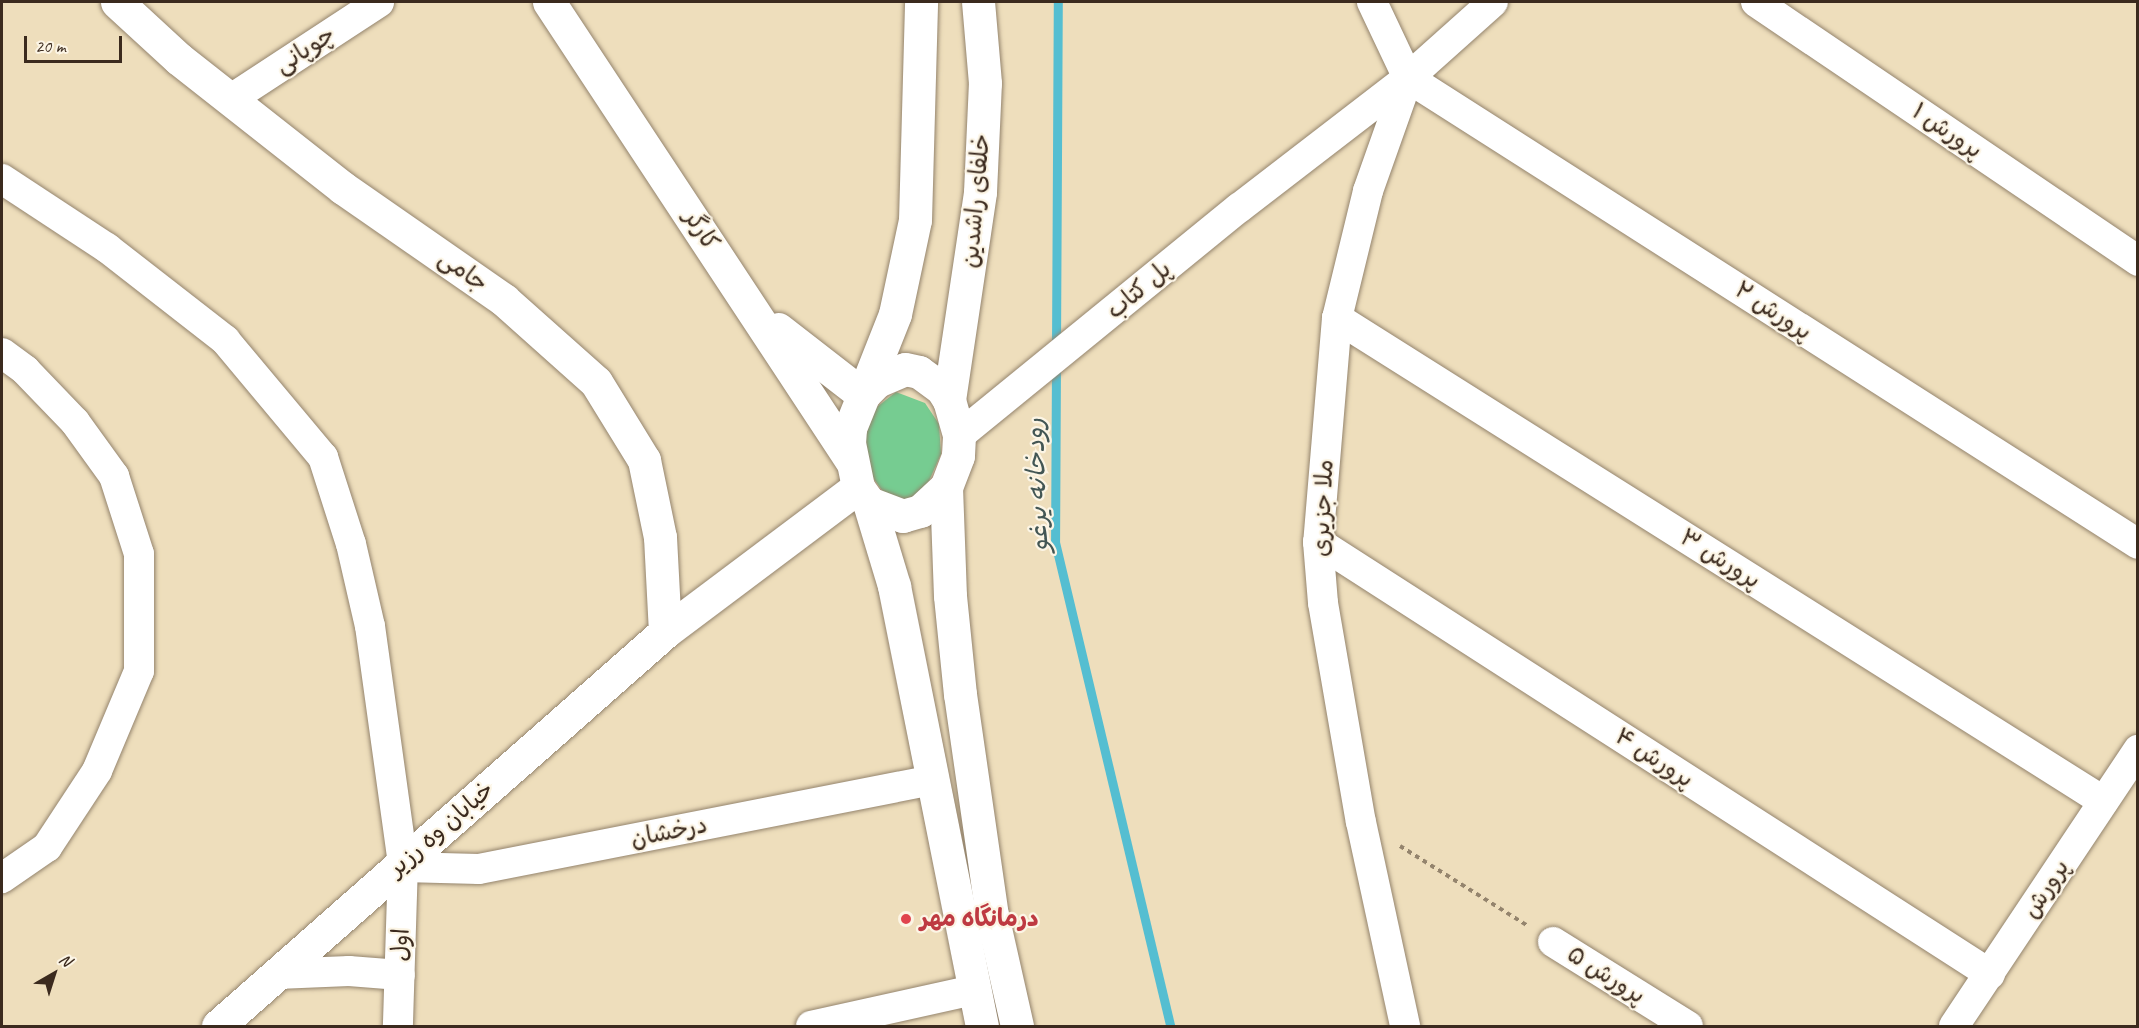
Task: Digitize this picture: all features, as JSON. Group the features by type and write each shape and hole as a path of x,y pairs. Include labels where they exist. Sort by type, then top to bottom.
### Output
{"street":[{"name":"جامی","path":"117,2 180,59 343,188 504,300 596,382 644,459 660,537 665,632"},
{"name":"چوپانی","path":"231,99 379,2"},
{"name":"کارگر","path":"549,2 750,304 859,483"},
{"path":"921,2 915,220 895,314 850,428 859,483 894,586 982,1026"},
{"name":"خلفای راشدین","path":"949,399 980,192 985,83 978,2"},
{"path":"1372,2 1408,78"},
{"name":"پل کتاب","path":"959,436 1040,373 1239,208 1408,78 1493,2"},
{"name":"پرورش ۱","path":"1756,2 2138,261"},
{"name":"ملا جزیری","path":"1405,1026 1361,822 1323,603 1318,542 1337,318 1368,191 1408,78"},
{"name":"پرورش ۲","path":"1408,78 2138,544"},
{"name":"اول","path":"2,179 107,248 225,340 323,457 351,544 370,626 403,865 398,1026"},
{"path":"750,304 823,367 863,395"},
{"name":"پرورش ۳","path":"1337,318 2103,801"},
{"path":"2,352 25,370 75,422 114,476 139,554 140,671 97,771 47,847 2,878"},
{"path":"863,395 883,377 905,369 932,379 949,399 959,436 958,456 946,487 950,596 963,716 992,915 1017,1026"},
{"path":"859,483 903,516 920,511 946,487"},
{"name":"خیابان وه رزیر","path":"218,1026 665,632 859,483"},
{"name":"پرورش ۴","path":"1318,542 1990,974"},
{"name":"پرورش","path":"1954,1026 2138,750"},
{"name":"درخشان","path":"403,865 479,869 933,780"},
{"name":"پرورش ۵","path":"1553,942 1689,1026"},
{"path":"277,974 350,972 400,975"},
{"path":"811,1026 974,990"}],"path":[{"path":"1361,822 1553,942"}],"green space":[{"path":"896,392 925,403 939,424 941,454 929,481 911,500 886,496 869,472 865,439 873,410"}],"waterway":[{"name":"رودخانه یرغو","path":"1056,348 1058,2"},
{"name":"رودخانه یرغو","path":"1056,364 1055,542 1170,1026"}],"place":[{"name":"درمانگاه مهر","path":"906,919"}]}
